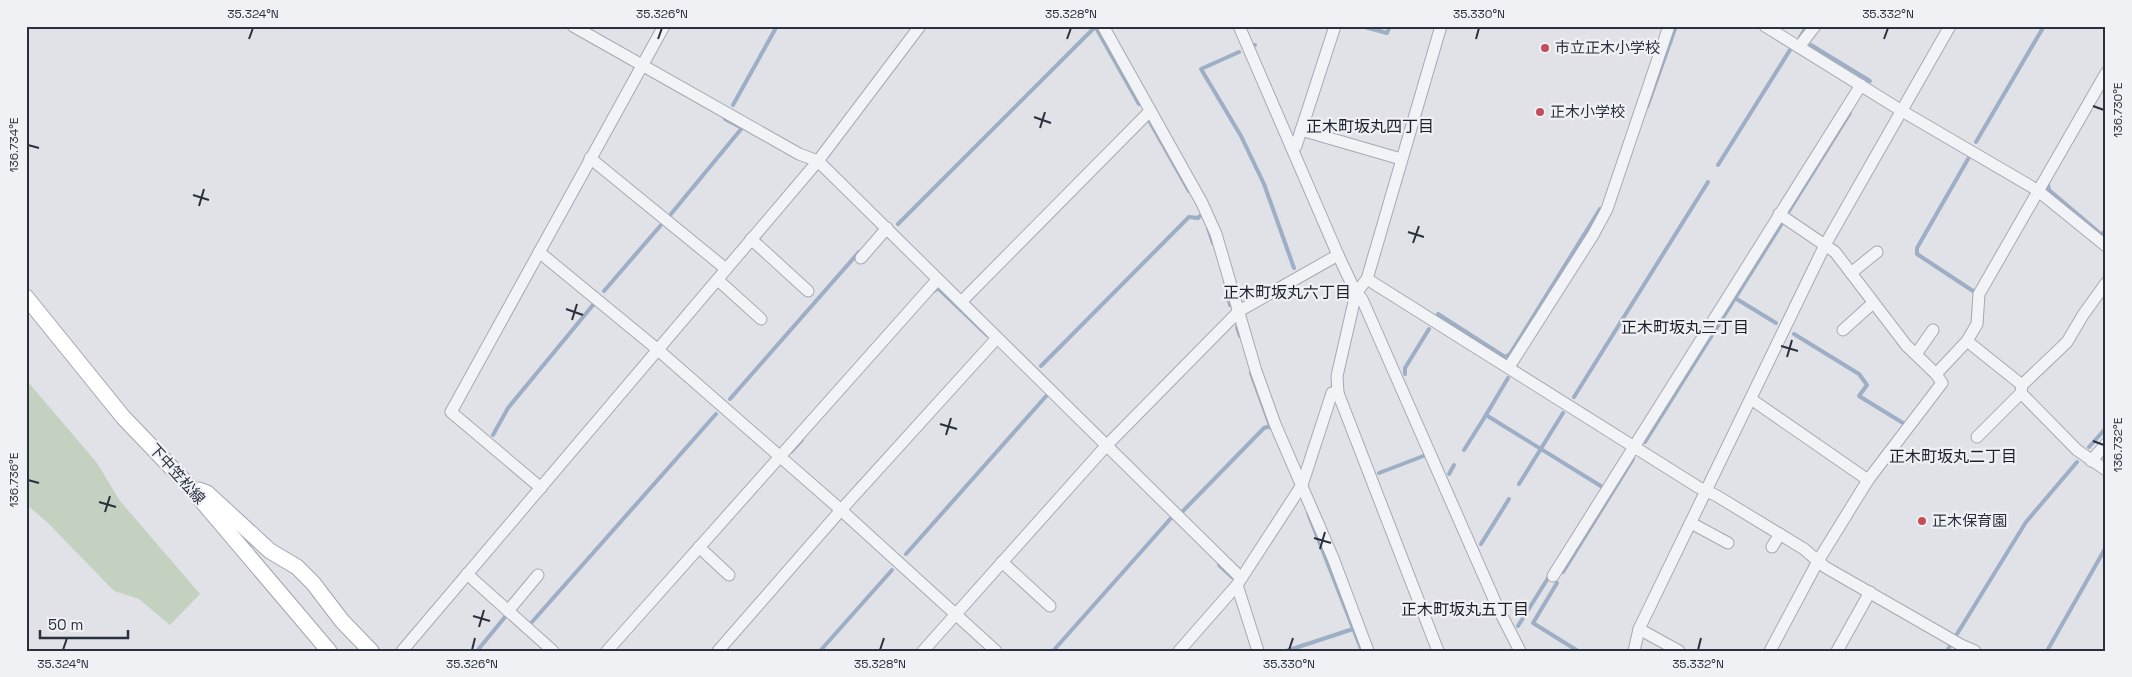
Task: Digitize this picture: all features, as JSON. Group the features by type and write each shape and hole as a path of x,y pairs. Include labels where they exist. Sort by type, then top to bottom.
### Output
{"main road":[{"name":"下中笠松線","path":"26,297 123,416 190,487 329,651"},
{"path":"190,487 207,492 270,551 297,567 313,583 342,622 371,651"}],"street":[{"path":"573,26 799,154 818,161 937,280 962,301 1239,582 1258,651"},
{"path":"541,488 451,412 664,26"},
{"path":"402,651 818,161 920,26"},
{"path":"1103,26 1202,203 1216,234 1256,371 1274,424 1302,485 1368,651"},
{"path":"1239,26 1338,254 1356,293 1362,299 1497,606 1520,651"},
{"path":"1293,148 1296,146 1335,26"},
{"path":"1438,651 1338,393 1337,376 1356,293 1367,279 1441,26"},
{"path":"1510,367 1594,236 1607,209 1669,26"},
{"path":"1765,26 1902,111 2037,190 2106,246"},
{"path":"1799,47 1815,26"},
{"path":"1634,651 1639,630 1825,245 1950,26"},
{"path":"1936,374 1966,341 1977,324 1979,294 2028,211 2037,190 2106,73"},
{"path":"1553,576 1860,85"},
{"path":"962,301 1150,112"},
{"path":"1301,130 1401,159"},
{"path":"590,158 726,269"},
{"path":"1770,651 1818,561 1868,480 1942,383 1873,303 1835,252 1779,214"},
{"path":"861,258 887,228"},
{"path":"751,239 808,291"},
{"path":"539,252 657,349 780,456 996,651"},
{"path":"1851,273 1877,252"},
{"path":"923,651 1106,446 1239,311 1338,254"},
{"path":"1367,279 1510,367 1634,447 1804,548 1818,561 1961,645 1975,651"},
{"path":"718,280 761,319"},
{"path":"607,651 937,280"},
{"path":"1977,437 2067,342 2083,315 2106,283"},
{"path":"1843,330 1873,303"},
{"path":"1916,354 1933,330"},
{"path":"718,651 841,510 997,338"},
{"path":"1966,341 2022,389 2091,461 2106,470"},
{"path":"1179,651 1239,582 1302,485 1332,393 1338,393"},
{"path":"1751,399 1868,480"},
{"path":"2091,461 2106,444"},
{"path":"1691,523 1728,543"},
{"path":"1772,546 1780,534"},
{"path":"699,547 729,575"},
{"path":"1002,562 1050,606"},
{"path":"468,574 549,649"},
{"path":"508,611 538,575"},
{"path":"1837,651 1870,592"},
{"path":"1639,630 1679,651"}],"green space":[{"path":"28,382 97,463 120,501 200,594 170,625 139,599 114,591 48,523 26,504"}],"waterway":[{"path":"733,105 777,26"},
{"path":"1095,26 1139,104"},
{"path":"1361,26 1387,33 1390,26"},
{"path":"1647,107 1676,26"},
{"path":"1800,37 1807,26"},
{"path":"1976,142 2044,26"},
{"path":"898,224 1095,27"},
{"path":"1811,45 1870,81"},
{"path":"1718,165 1790,50"},
{"path":"1239,52 1201,69 1241,136 1264,184 1294,268"},
{"path":"1789,211 1850,113"},
{"path":"671,214 742,128 725,119 726,117"},
{"path":"1150,122 1189,191"},
{"path":"1968,159 1917,248 1917,254 1973,291"},
{"path":"1574,397 1708,182"},
{"path":"2048,185 2049,190 2102,235 2106,229"},
{"path":"1438,314 1505,357 1510,354 1600,209"},
{"path":"1041,366 1189,217 1198,218 1202,214"},
{"path":"604,291 661,225"},
{"path":"1645,442 1781,225"},
{"path":"1208,228 1213,243"},
{"path":"730,399 859,252"},
{"path":"1225,283 1230,305"},
{"path":"934,291 938,288 987,335"},
{"path":"1735,298 1776,323"},
{"path":"493,435 508,408 593,305"},
{"path":"1237,327 1240,336"},
{"path":"1405,374 1405,368 1429,329"},
{"path":"1794,334 1859,374 1867,385 1859,396 1903,423"},
{"path":"1251,373 1271,428"},
{"path":"1508,378 1486,415 1604,488"},
{"path":"906,554 1048,394"},
{"path":"1519,484 1563,413"},
{"path":"532,622 716,414"},
{"path":"1464,450 1486,415"},
{"path":"1181,513 1264,428 1270,426"},
{"path":"2089,447 2106,428"},
{"path":"791,452 802,440"},
{"path":"1379,473 1426,455"},
{"path":"1563,572 1633,459"},
{"path":"1957,634 2026,522 2077,462"},
{"path":"1449,474 1454,465"},
{"path":"1481,544 1509,499"},
{"path":"1308,513 1362,651"},
{"path":"1053,651 1172,517"},
{"path":"2047,651 2106,547"},
{"path":"1219,565 1232,577"},
{"path":"820,651 892,570"},
{"path":"1518,626 1550,575"},
{"path":"1557,583 1533,623 1578,651"},
{"path":"477,651 505,617"},
{"path":"1286,651 1353,629"},
{"path":"1947,651 1950,646"}],"place":[{"name":"市立正木小学校","path":"1545,48"},
{"name":"正木小学校","path":"1540,112"},
{"name":"正木保育園","path":"1922,521"}],"district":[{"name":"正木町坂丸四丁目","path":"1370,126"},
{"name":"正木町坂丸六丁目","path":"1287,292"},
{"name":"正木町坂丸三丁目","path":"1685,327"},
{"name":"正木町坂丸二丁目","path":"1953,456"},
{"name":"正木町坂丸五丁目","path":"1465,609"}]}
